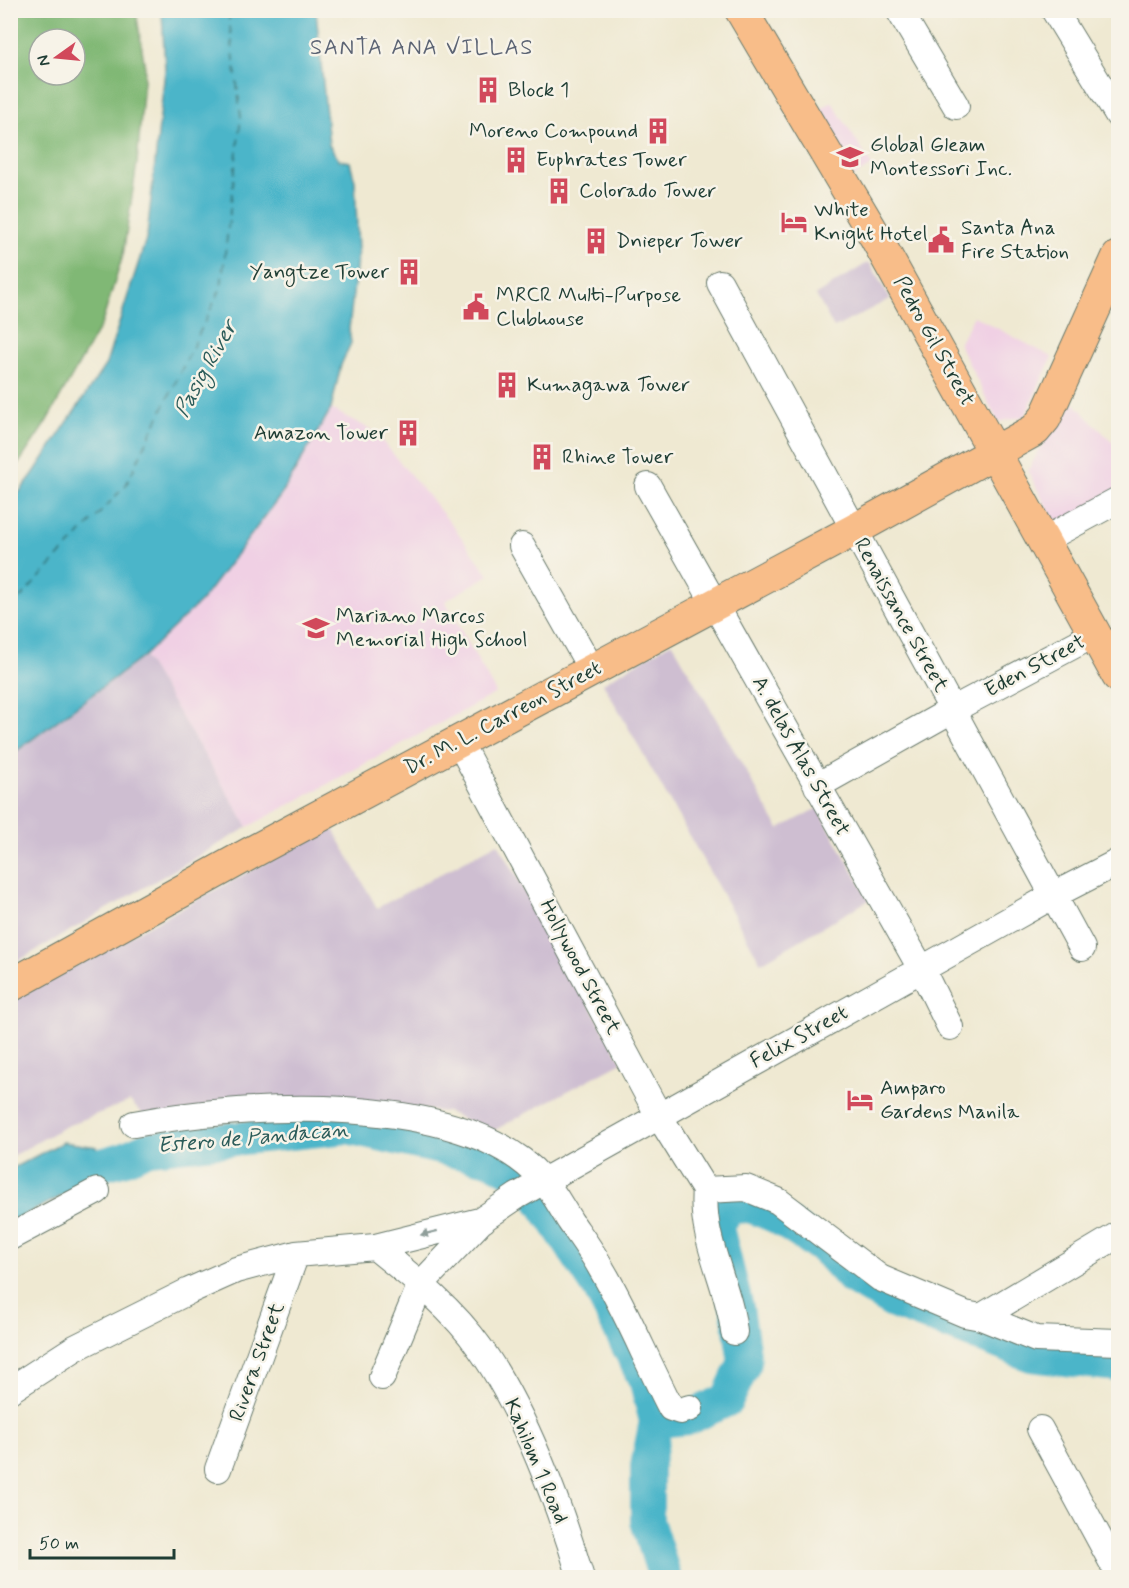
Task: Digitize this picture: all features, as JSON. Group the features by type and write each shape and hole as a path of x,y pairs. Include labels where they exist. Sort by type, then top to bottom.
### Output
{"main road":[{"name":"Pedro Gil Street","path":"741,10 875,236 1119,676"},
{"name":"Dr. M. L. Carreon Street","path":"10,986 258,849 854,530 1035,430 1045,418 1119,257"}],"street":[{"path":"899,10 956,106"},
{"path":"1054,10 1119,115"},
{"name":"Renaissance Street","path":"720,283 1082,948"},
{"name":"A. delas Alas Street","path":"648,486 922,970 950,1027"},
{"path":"1044,540 1119,500"},
{"path":"522,546 592,670"},
{"name":"Eden Street","path":"817,786 952,710 1095,634"},
{"name":"Hollywood Street","path":"459,742 659,1116 705,1190"},
{"name":"Felix Street","path":"421,1284 483,1220 533,1186 1054,895 1119,862"},
{"path":"134,1124 191,1114 326,1107 422,1120 457,1129 510,1152 533,1186 602,1269 671,1408 680,1411 690,1408"},
{"path":"734,1332 732,1312 710,1243 705,1214 705,1190 746,1188 778,1201 879,1278 965,1314 981,1317 1036,1339 1119,1342"},
{"path":"10,1237 97,1191"},
{"name":"Felix Street","path":"375,1247 483,1220"},
{"path":"981,1317 1119,1235"},
{"path":"10,1390 75,1348 236,1270 296,1254 375,1247"},
{"name":"Kahilom 1 Road","path":"375,1247 421,1284 480,1346 517,1407 581,1578"},
{"name":"Rivera Street","path":"218,1469 296,1254"},
{"path":"382,1377 421,1284"},
{"path":"1040,1429 1119,1573"}],"shaded area":[{"path":"832,102 872,166 847,180 808,116"},
{"path":"869,262 890,299 834,328 816,295"},
{"path":"974,316 1052,357 1025,416 998,422 959,344"},
{"path":"1068,397 1118,448 1118,499 1059,531 1028,471"},
{"name":"Mariano Marcos Memorial High School","path":"331,409 374,431 453,526 489,575 445,601 496,693 248,827 144,656 202,600 281,495"},
{"path":"672,642 779,829 818,808 869,900 761,963 603,683"},
{"path":"144,656 248,827 11,965 10,755"},
{"path":"332,827 377,908 498,843 622,1062 491,1132 448,1112 346,1103 144,1116 130,1101 64,1127 11,1157 11,1000"}],"green space":[{"path":"11,10 136,11 145,68 137,163 123,255 102,323 45,424 11,475"}],"water":[{"name":"Pasig River","path":"162,11 316,11 329,145 339,160 350,162 355,181 358,251 349,329 351,343 341,365 331,409 281,495 202,600 144,656 11,755 11,503 106,364 147,236 165,70"},
{"path":"63,1142 97,1147 104,1179 97,1178 11,1222 11,1169"}],"waterway":[{"name":"Estero de Pandacan","path":"10,1194 20,1188 126,1158 148,1148 347,1127 493,1160 528,1180 599,1288 646,1382 656,1421 647,1467 647,1521 665,1578"},
{"path":"656,1421 688,1418 727,1400 745,1362 737,1308 716,1224 731,1207 750,1206 777,1217 828,1251 851,1277 893,1302 1031,1355 1118,1365"}],"ferry route":[{"path":"10,609 126,485 221,288 241,117 228,10"}],"place":[{"name":"Block 1","path":"488,90"},
{"name":"Moreno Compound","path":"658,131"},
{"name":"Global Gleam Montessori Inc.","path":"850,157"},
{"name":"Euphrates Tower","path":"516,160"},
{"name":"Colorado Tower","path":"559,191"},
{"name":"White Knight Hotel","path":"794,222"},
{"name":"Santa Ana Fire Station","path":"941,240"},
{"name":"Dnieper Tower","path":"596,241"},
{"name":"Yangtze Tower","path":"409,272"},
{"name":"MRCR Multi-Purpose Clubhouse","path":"476,307"},
{"name":"Kumagawa Tower","path":"507,385"},
{"name":"Amazon Tower","path":"408,433"},
{"name":"Rhine Tower","path":"542,457"},
{"name":"Mariano Marcos Memorial High School","path":"316,628"},
{"name":"Amparo Gardens Manila","path":"860,1100"}],"district":[{"name":"SANTA ANA VILLAS","path":"422,48"}]}
